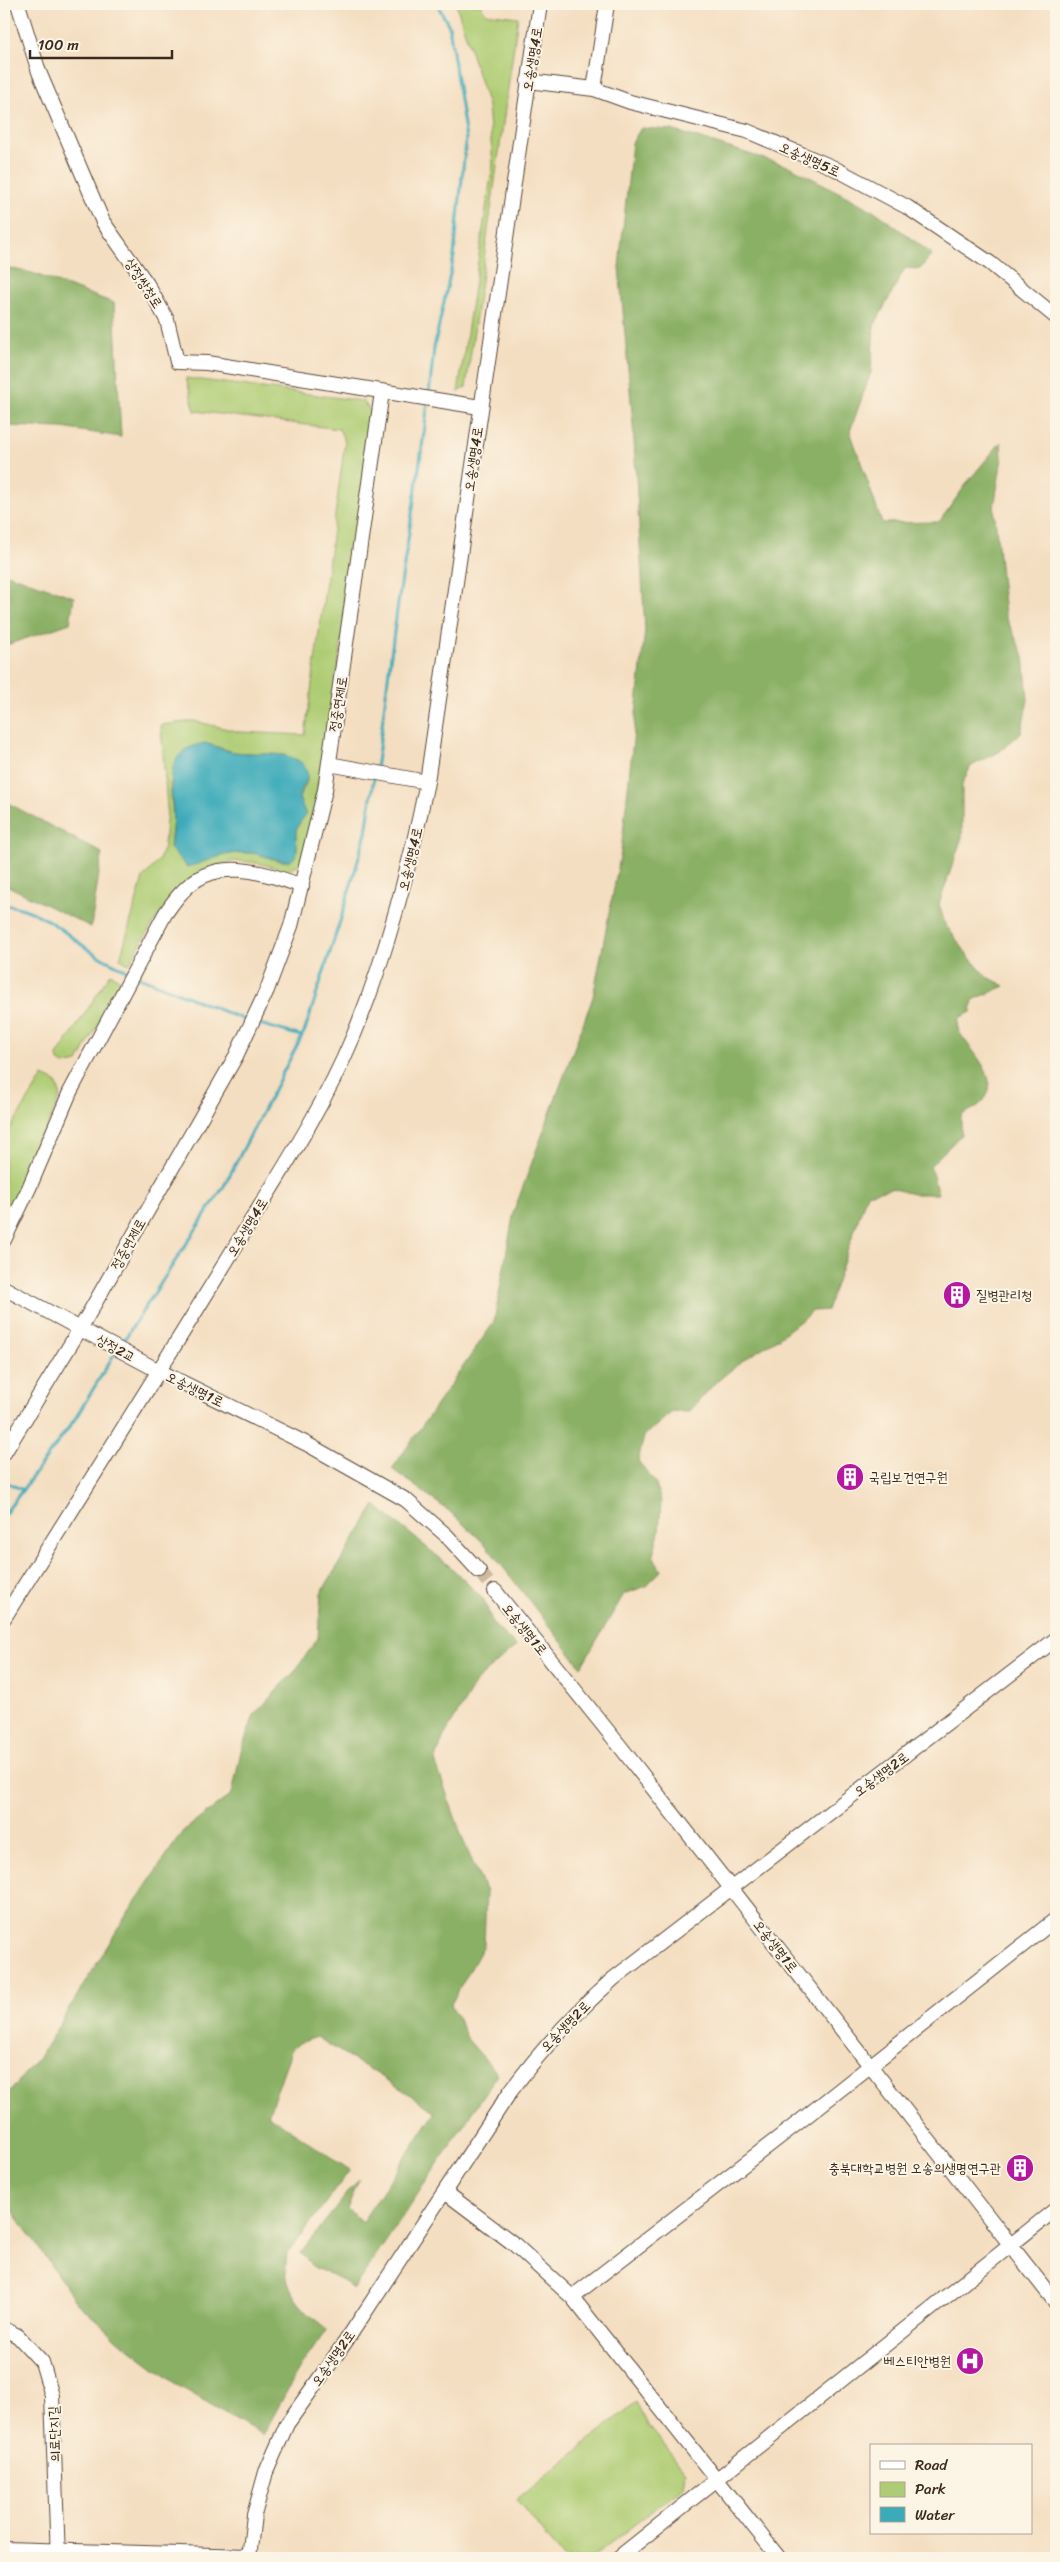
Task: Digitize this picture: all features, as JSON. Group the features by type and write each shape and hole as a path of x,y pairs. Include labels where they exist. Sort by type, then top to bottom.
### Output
{"street":[{"name":"상정쌍청로","path":"18,4 39,72 103,222 147,284 168,320 177,362 207,364 389,392"},
{"name":"오송생명4로","path":"4,1618 159,1372 316,1113 352,1039 380,967 409,869 540,4"},
{"path":"594,89 607,4"},
{"name":"오송생명5로","path":"528,81 594,89 630,102 748,131 832,167 907,207 990,263 1056,317"},
{"path":"389,392 480,408"},
{"name":"정중연제로","path":"4,1453 84,1331 248,1032 291,926 333,765 389,392"},
{"path":"333,765 421,781"},
{"path":"4,1240 29,1188 70,1092 165,914 182,891 201,879 220,871 241,868 263,872 302,886"},
{"name":"상정2교","path":"4,1288 159,1372"},
{"name":"오송생명1로","path":"159,1372 307,1444 406,1500 446,1535 479,1571"},
{"name":"오송생명1로","path":"495,1591 871,2065 1056,2303"},
{"name":"오송생명2로","path":"249,2557 254,2515 263,2481 287,2424 346,2342 510,2092 538,2053 560,2029 613,1979 1056,1639"},
{"path":"572,2297 1056,1919"},
{"path":"445,2192 514,2244 572,2297 779,2558"},
{"path":"618,2558 1056,2209"},
{"name":"의료단지길","path":"4,2329 18,2336 42,2362 52,2396 58,2554"},
{"path":"4,2548 58,2554 249,2557"}],"green space":[{"path":"456,4 481,4 485,13 518,17 466,387 458,392 493,164 488,106"},
{"path":"641,128 672,130 791,167 876,212 932,254 920,269 905,268 874,326 871,372 850,431 882,523 939,522 970,479 1001,442 1002,458 994,507 1005,615 1024,657 1028,700 1021,733 999,752 971,766 962,784 962,837 939,904 945,924 970,958 986,976 1005,986 973,1000 971,1012 959,1018 958,1030 978,1057 988,1077 989,1087 987,1096 979,1105 961,1115 961,1135 930,1166 938,1194 913,1194 891,1188 867,1194 827,1310 813,1311 777,1339 742,1361 714,1384 689,1412 673,1411 644,1436 638,1461 655,1482 661,1501 659,1532 653,1555 661,1571 646,1586 624,1594 581,1667 485,1544 449,1511 392,1469 494,1322 514,1211 593,997 621,852 645,630 633,424 619,267 632,143"},
{"path":"4,267 32,273 114,303 121,437 62,428 4,426"},
{"path":"186,378 363,401 373,414 328,739 302,863 286,871 251,862 236,861 211,868 196,876 169,901 129,964 120,959 143,878 159,860 164,846 167,808 161,725 194,721 240,732 305,735 345,442 339,429 195,411","holes":["205,743 234,752 285,755 308,780 299,798 306,815 297,829 297,850 291,860 280,861 258,854 234,853 210,858 195,865 170,848 173,818 170,784"]},
{"path":"4,573 74,597 70,623 4,646"},
{"path":"4,801 102,853 91,927 4,884"},
{"path":"111,973 121,981 78,1062 64,1065 58,1061 57,1056"},
{"path":"43,1076 56,1082 61,1096 4,1221 4,1139"},
{"path":"375,1505 452,1568 484,1600 493,1624 516,1646 478,1679 443,1738 435,1761 465,1845 486,1892 484,1945 451,2004 468,2040 498,2074 354,2289 339,2278 315,2268 300,2253 359,2179 347,2209 362,2222 435,2112 317,2037 299,2043 291,2051 268,2115 350,2170 287,2254 287,2278 295,2298 309,2314 327,2329 299,2369 263,2435 177,2385 122,2343 77,2303 4,2198 4,2099 42,2053 127,1914 183,1831 232,1794 241,1751 254,1715 295,1671 318,1638 321,1593"},
{"path":"636,2402 648,2425 685,2471 683,2487 591,2558 563,2558 517,2500"}],"water":[{"path":"205,743 234,752 274,754 294,758 306,769 307,780 299,798 306,815 297,827 297,848 294,858 286,861 251,853 233,853 187,867 170,848 173,817 172,771 181,753 191,747"}],"waterway":[{"path":"429,395 434,348 454,256 466,139 449,26 437,4"},
{"path":"376,769 428,401"},
{"path":"120,1346 224,1186 305,1030 366,833 374,777"},
{"path":"4,905 16,907 40,916 97,955 130,972"},
{"path":"137,976 247,1021"},
{"path":"256,1023 301,1036"},
{"path":"4,1515 75,1419 115,1353"},
{"path":"4,1481 23,1490"}],"tunnel":[{"path":"479,1571 495,1591"}],"place":[{"name":"질병관리청","path":"957,1295"},
{"name":"국립보건연구원","path":"850,1477"},
{"name":"충북대학교병원 오송의생명연구관","path":"1020,2168"},
{"name":"베스티안병원","path":"970,2361"}]}
